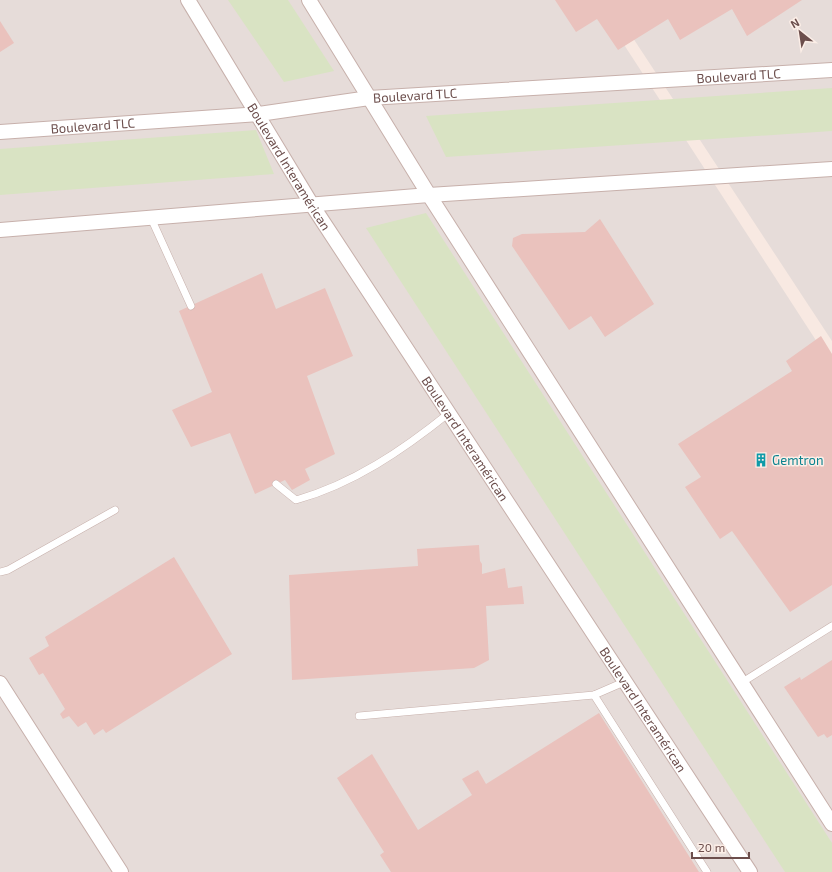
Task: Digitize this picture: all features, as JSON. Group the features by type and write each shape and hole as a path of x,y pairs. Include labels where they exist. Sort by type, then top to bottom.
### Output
{"street":[{"name":"Boulevard Interamérican","path":"188,0 259,114 312,205 750,872"},
{"path":"309,0 429,195 832,824"},
{"name":"Boulevard TLC","path":"0,132 259,114 369,98 832,70"},
{"path":"0,230 429,195 832,169"},
{"path":"0,683 121,872"}],"lane":[{"path":"151,218 191,306"},
{"path":"276,484 296,500 322,492 369,470 420,436 449,413"},
{"path":"0,572 8,570 115,510"},
{"path":"741,683 832,626"},
{"path":"359,716 594,695 624,682"},
{"path":"594,695 707,872"}],"shaded area":[{"path":"0,0 595,0 832,365 832,872 0,872"},
{"path":"608,0 832,0 832,341"}],"green space":[{"path":"228,0 288,0 334,71 284,82"},
{"path":"832,88 832,131 446,157 426,116"},
{"path":"256,130 274,174 0,195 0,149"},
{"path":"426,213 832,843 832,872 785,872 366,228"}],"building":[{"path":"555,0 802,0 747,36 732,9 680,40 668,19 618,50 597,19 576,32"},
{"path":"0,21 14,43 0,52"},
{"path":"600,219 654,304 605,337 591,316 569,330 512,246 513,238 522,234 585,232"},
{"path":"262,273 276,309 325,288 353,356 307,376 335,454 305,469 310,480 292,490 285,480 255,494 230,433 191,447 172,410 212,392 179,311"},
{"name":"Gemtron","path":"821,336 832,354 832,585 790,612 732,531 720,539 685,487 701,477 678,444 792,371 786,361"},
{"path":"479,545 482,574 505,568 508,588 522,586 524,604 486,606 489,660 474,668 292,680 289,575 418,566 417,549"},
{"path":"174,557 232,654 106,733 103,729 94,735 86,722 78,727 69,716 63,719 60,714 65,709 43,673 39,675 29,658 49,646 45,637"},
{"path":"832,660 832,735 827,738 824,734 818,737 784,687 800,677 801,680"},
{"path":"599,713 699,872 391,872 380,855 384,852 337,778 372,754 418,830 472,795 462,779 478,770 486,784"}],"place":[{"name":"Gemtron","path":"761,460"}]}
